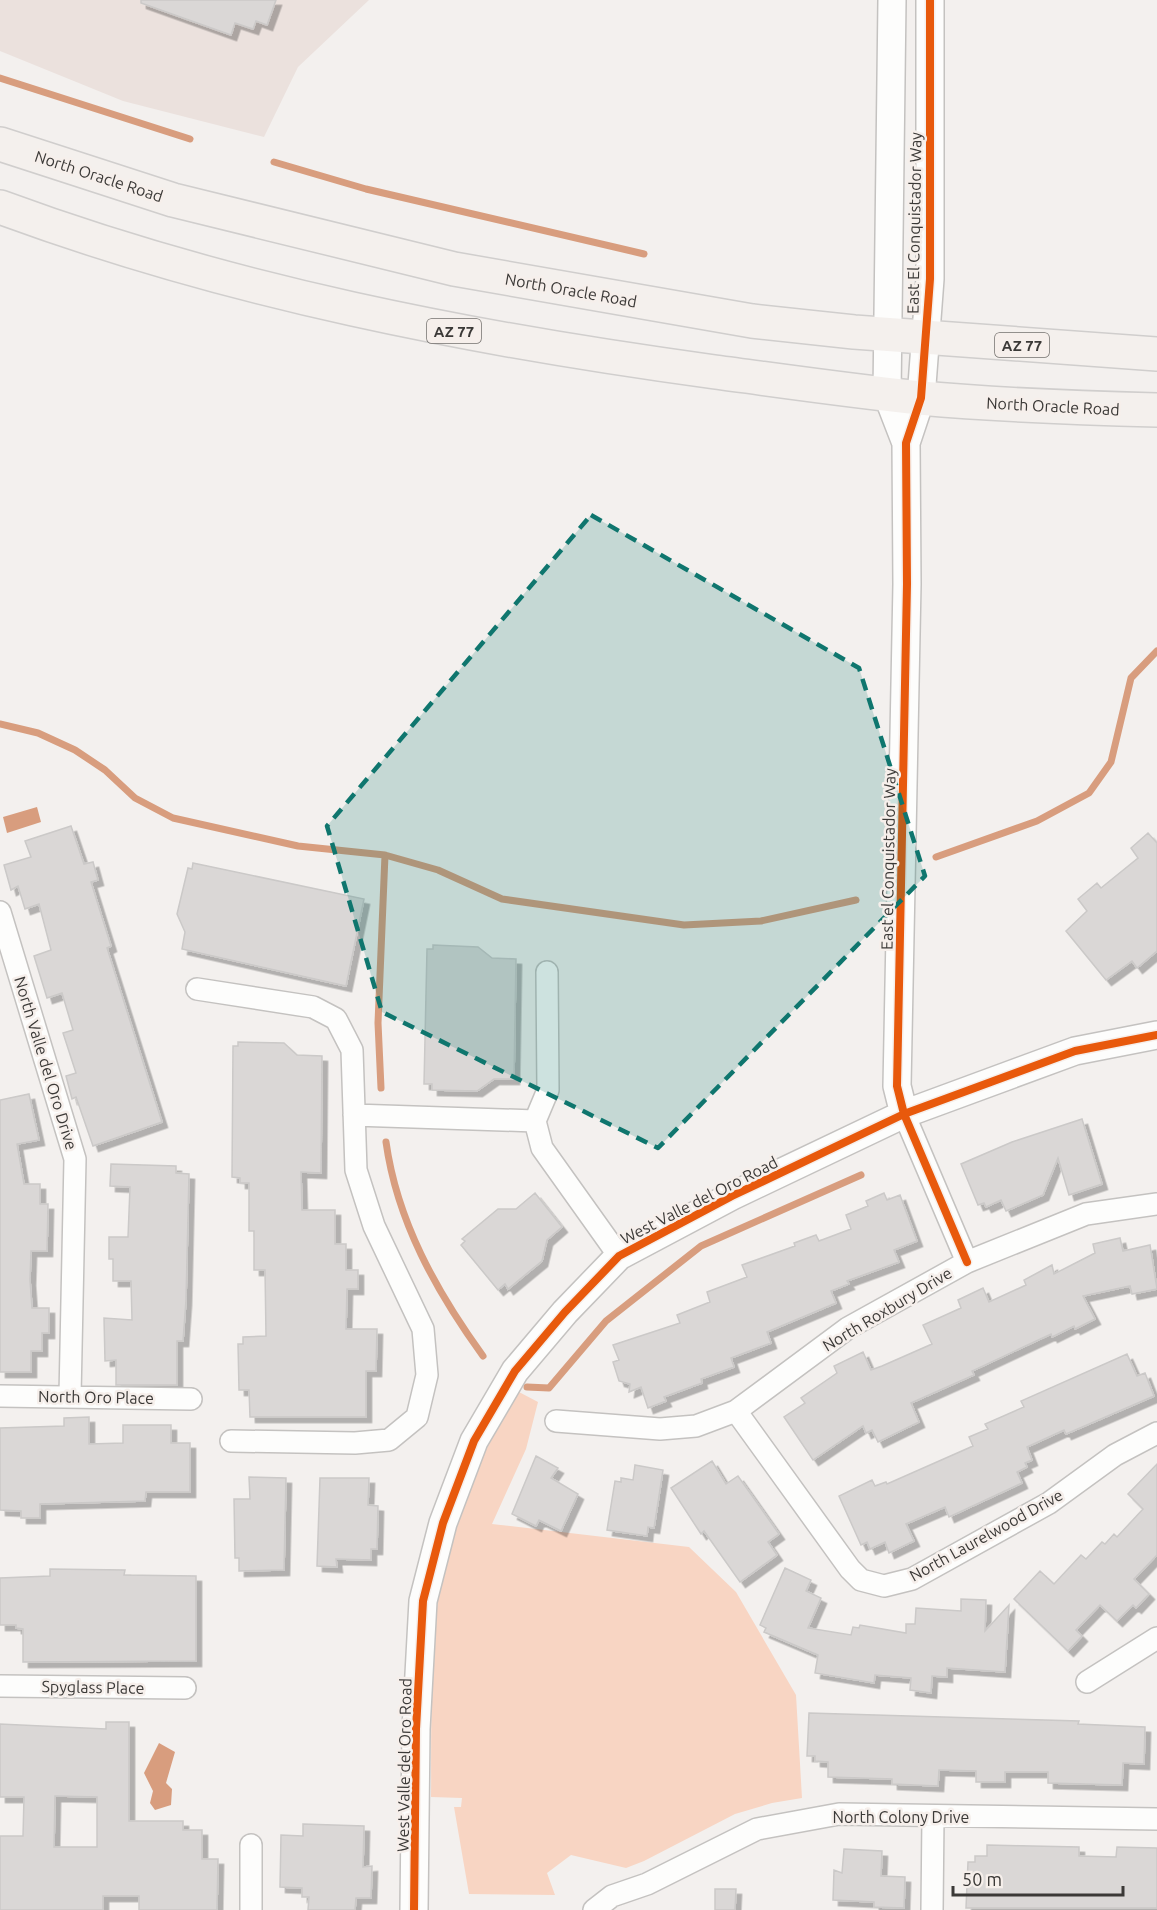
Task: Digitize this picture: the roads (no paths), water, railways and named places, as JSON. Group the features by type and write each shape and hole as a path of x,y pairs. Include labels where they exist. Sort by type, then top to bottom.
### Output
{"highway":[{"name":"North Oracle Road","path":"0,144 173,200 454,269 752,321 925,337 1157,354"},
{"name":"North Oracle Road","path":"0,207 85,239 260,286 426,326 622,359 921,398 1056,408 1157,410"}],"street":[{"path":"891,10 929,9"},
{"name":"East El Conquistador Way","path":"906,443 921,398 930,279 929,9"},
{"name":"East El Conquistador Way","path":"891,10 887,394 906,443"},
{"name":"East el Conquistador Way","path":"906,443 906,595 897,1086 904,1114 967,1262"},
{"name":"North Valle del Oro Drive","path":"0,912 75,1159 70,1396"},
{"path":"547,972 548,1090 536,1121 542,1148 619,1256"},
{"path":"197,989 313,1007 336,1019 352,1050 356,1170 374,1227 423,1329 427,1375 417,1417 389,1440 355,1443 231,1441"},
{"name":"West Valle del Oro Road","path":"414,1910 416,1729 423,1601 443,1523 474,1441 514,1371 565,1312 619,1256 732,1196 904,1114 1075,1051 1157,1035"},
{"path":"354,1115 536,1121"},
{"name":"North Roxbury Drive","path":"556,1421 660,1429 696,1426 736,1410 848,1328 967,1262 1086,1214 1157,1204"},
{"name":"North Oro Place","path":"0,1396 191,1399"},
{"name":"North Laurelwood Drive","path":"736,1410 842,1558 869,1591 912,1579 1049,1503 1115,1455 1157,1433"},
{"path":"1088,1682 1157,1638"},
{"name":"Spyglass Place","path":"0,1686 185,1688"},
{"name":"North Colony Drive","path":"588,1909 612,1896 647,1884 757,1829 839,1814 1157,1819"},
{"path":"932,1910 933,1817"},
{"path":"251,1845 251,1910"}],"waterway":[{"path":"0,78 190,139"},
{"path":"274,162 366,189 644,254"},
{"path":"936,857 1037,821 1089,793 1111,762 1131,678 1157,651"},
{"path":"0,724 38,733 75,750 105,770 135,798 173,818 298,846 385,855 438,870 502,899 684,925 761,921 856,900"},
{"path":"381,1088 378,1023 385,855"},
{"path":"386,1142 399,1200 421,1254 450,1306 483,1356"},
{"path":"527,1387 549,1388 606,1321 701,1246 861,1175"}]}
